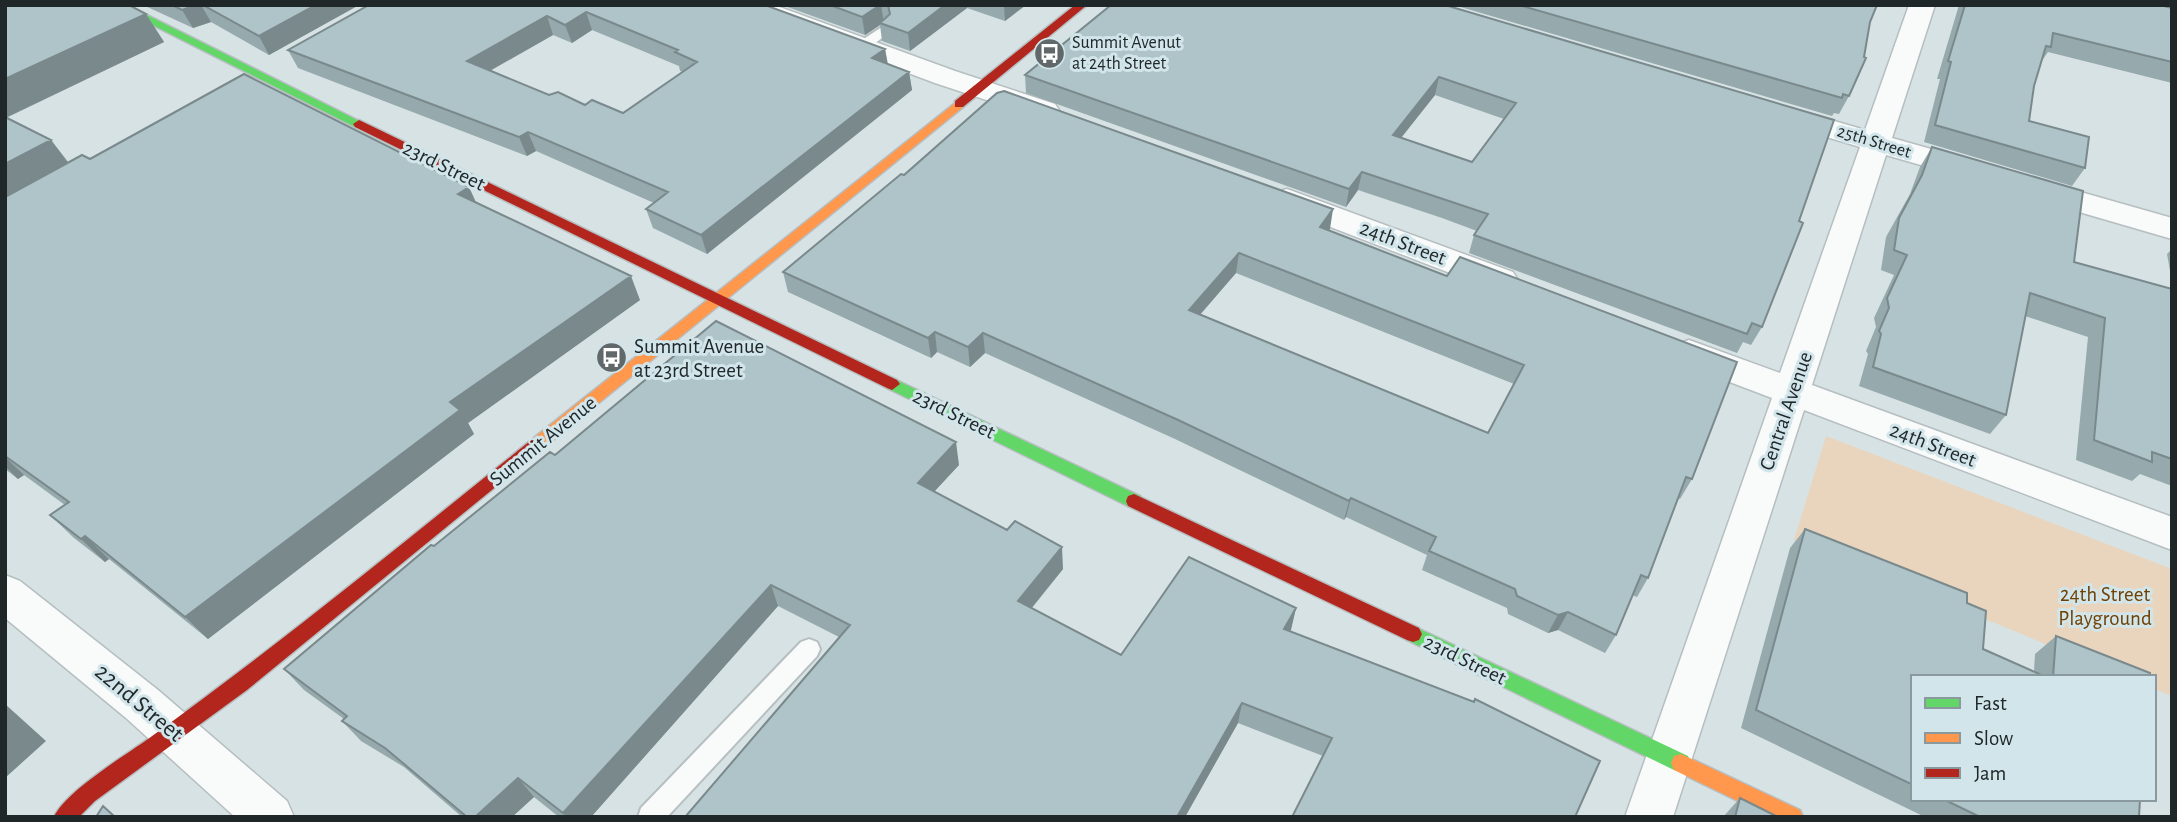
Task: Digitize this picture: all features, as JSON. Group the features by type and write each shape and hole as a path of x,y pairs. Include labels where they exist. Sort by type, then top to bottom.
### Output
{"street":[{"name":"23rd Street","path":"118,5 719,301 1793,817"},
{"path":"749,5 873,38 980,89 1076,122"},
{"name":"Central Avenue","path":"1649,817 1922,5"},
{"name":"Summit Avenue","path":"64,817 88,794 240,684 719,301 1079,8"},
{"path":"240,86 277,65"},
{"name":"25th Street","path":"1756,107 2172,229"},
{"name":"24th Street","path":"1255,188 1524,289"},
{"name":"24th Street","path":"1665,343 2172,534"},
{"name":"22nd Street","path":"5,593 173,732 270,817"}],"lane":[{"path":"1057,5 1079,8"},
{"path":"650,817 808,649"}],"green space":[{"name":"24th Street Playground","path":"1826,436 2172,569 2172,696 2156,690 2156,675 2120,675 1794,540"}],"building":[{"path":"5,5 129,5 146,14 5,79"},
{"path":"172,5 196,5 182,10"},
{"path":"203,5 316,5 259,36"},
{"path":"369,5 765,5 885,49 872,58 909,72 701,235 646,209 668,192 528,132 519,137 288,50","holes":["586,12 678,50 675,52 697,62 623,113 592,100 585,105 558,92 549,95 467,61 547,16 565,25"]},
{"path":"830,5 880,5 862,17"},
{"path":"888,5 945,5 908,33 880,23 890,14"},
{"path":"1111,5 1445,5 1834,120 1799,221 1803,223 1762,327 1752,323 1747,334 1474,235 1488,214 1362,172 1349,189 1025,75","holes":["1439,77 1516,103 1472,162 1393,135"]},
{"path":"1519,5 1877,5 1870,22 1866,58 1849,96 1843,94 1842,98"},
{"path":"1965,5 2160,5 2172,8 2172,62 2053,33 2051,47 2046,46 2034,86 2029,121 2089,137 2085,168 1935,125 1951,62 1948,61"},
{"path":"244,74 469,187 458,194 631,276 450,402 460,410 185,617 85,536 81,539 50,515 69,502 5,456 5,197 82,155 90,159"},
{"path":"1004,91 1333,209 1320,227 1444,275 1447,276 1460,257 1737,362 1692,479 1686,477 1648,578 1641,575 1616,635 1568,612 1558,615 1517,596 1515,589 1429,551 1436,537 1351,498 1349,501 1176,419 983,333 968,347 935,332 928,338 783,272 901,174 904,175 997,93","holes":["1239,253 1524,365 1488,433 1189,310"]},
{"path":"5,117 51,140 5,164"},
{"path":"1932,147 2083,191 2074,262 2172,289 2172,459 2152,452 2152,462 2094,440 2105,318 2030,293 2006,415 1873,367 1881,334 1879,331 1889,308 1887,298 1907,255 1894,250 1899,218 1922,175"},
{"path":"716,321 956,442 918,483 1007,530 1015,521 1062,547 1018,601 1121,655 1189,557 1296,608 1284,629 1474,702 1475,699 1600,761 1575,817 1292,817 1332,738 1242,703 1177,817 685,817 850,625 771,585 563,813 518,778 475,817 467,817 385,748 342,721 347,716 284,669 431,545 434,546 550,452 555,455"},
{"path":"1805,529 1967,593 1967,603 1986,611 1983,649 2042,675 1911,675 1911,784 1756,710"},
{"path":"2056,636 2150,673 2150,675 2053,675"},
{"path":"1740,798 1778,817 1735,817"},
{"path":"1947,801 2140,801 2139,817 1980,817"},
{"path":"103,806 115,817 96,817"}],"traffic: fast":[{"path":"118,5 359,124"},
{"path":"892,384 1134,501"},
{"path":"1413,634 1681,763"}],"traffic: slow":[{"path":"536,445 959,104"},
{"path":"1681,763 1793,817"}],"traffic: jam":[{"path":"959,104 1082,5"},
{"path":"359,124 892,384"},
{"path":"64,817 88,794 240,684 536,445"},
{"path":"1134,501 1413,634"}],"place":[{"name":"Summit Avenut at 24th Street","path":"1049,53"},
{"name":"Summit Avenue at 23rd Street","path":"611,358"}]}
